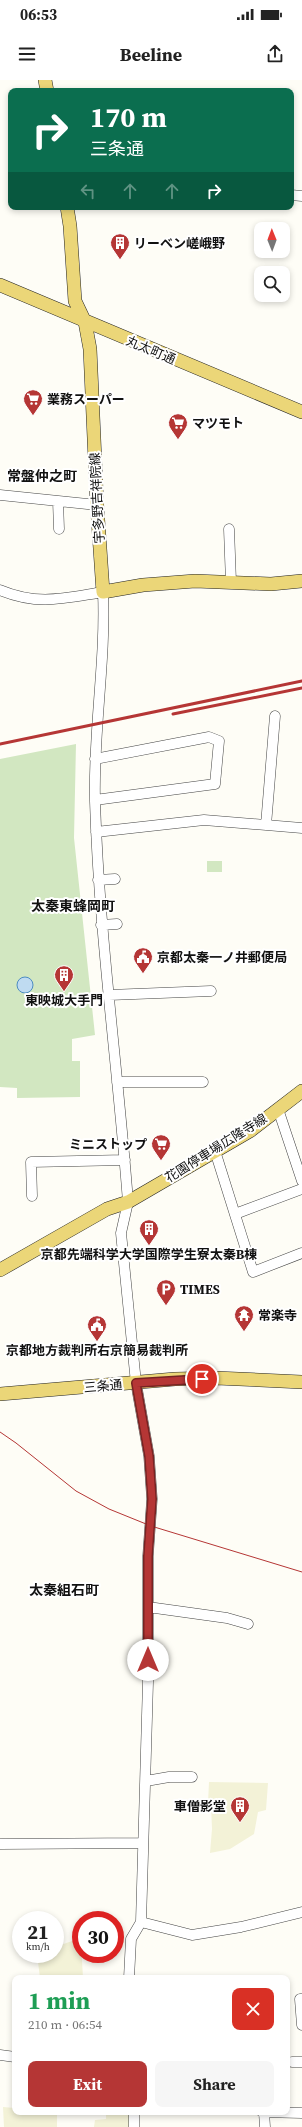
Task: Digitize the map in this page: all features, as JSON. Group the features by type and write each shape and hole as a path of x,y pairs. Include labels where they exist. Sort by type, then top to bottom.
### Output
{"main road":[{"name":"宇多野吉祥院線","path":"67,210 76,301 85,322 90,349 97,505 103,592"},
{"name":"丸太町通","path":"0,285 302,412"},
{"path":"103,592 158,584 195,581 271,584 302,581"},
{"name":"花園停車場広隆寺線","path":"0,1270 107,1209 128,1202 215,1151 250,1130 302,1091"},
{"name":"三条通","path":"0,1394 216,1378 302,1382"}],"street":[{"path":"0,495 97,505"},
{"path":"58,501 59,529"},
{"path":"229,529 231,582"},
{"path":"0,590 27,599 40,601 103,592 104,628 95,759 98,880 128,1202 121,1233 136,1383 149,1456 152,1499 148,1556 146,1781 141,1922 131,1939 129,1975"},
{"path":"266,825 276,716"},
{"path":"95,759 209,737 219,741 215,784 95,800"},
{"path":"96,832 204,820 302,828"},
{"path":"98,880 115,879"},
{"path":"101,925 117,924"},
{"path":"109,995 211,991"},
{"path":"117,1082 203,1082"},
{"path":"278,1110 302,1181"},
{"path":"215,1151 253,1272 302,1253"},
{"path":"32,1196 32,1162 125,1160"},
{"path":"235,1214 302,1189"},
{"path":"148,1607 228,1618 248,1624"},
{"path":"146,1781 168,1777 192,1777"},
{"path":"0,1844 144,1843"},
{"path":"141,1922 192,1935 241,1927 302,1912"},
{"path":"302,1999 300,1999 302,2025"},
{"path":"0,2055 12,2057"},
{"path":"290,2113 302,2113"},
{"path":"134,2115 134,2127"},
{"path":"263,2115 265,2127"}],"green space":[{"path":"76,744 74,838 95,1035 72,1039 72,1061 80,1061 80,1097 17,1098 17,1088 0,1087 0,759"},
{"path":"207,861 222,861 222,872 207,872"},
{"path":"209,1782 268,1783 266,1810 258,1812 254,1834 230,1849 210,1853 212,1829 211,1805 208,1803"},
{"path":"72,1941 72,1963 82,1963 83,1975 40,1975 38,1963 64,1963 64,1944"},
{"path":"3,2107 12,2108 12,2115 57,2115 57,2127 4,2127"},
{"path":"106,2115 131,2115 131,2127 94,2127 95,2120 106,2119"}],"water":[{"path":"25,977 31,979 33,985 31,991 25,993 19,991 17,985 19,979"}],"tram line":[{"path":"0,1432 76,1491 109,1509 151,1526 302,1572"}],"railway":[{"path":"0,744 302,681"},
{"path":"173,714 302,688"}],"place":[{"name":"リーベン嵯峨野","path":"120,260"},
{"name":"業務スーパー","path":"33,416"},
{"name":"マツモト","path":"178,440"},
{"name":"京都太秦一ノ井郵便局","path":"143,974"},
{"name":"東映城大手門","path":"64,992"},
{"name":"ミニストップ","path":"161,1161"},
{"name":"京都先端科学大学国際学生寮太秦B棟","path":"149,1246"},
{"name":"TIMES","path":"166,1306"},
{"name":"常楽寺","path":"244,1332"},
{"name":"京都地方裁判所右京簡易裁判所","path":"97,1342"},
{"name":"車僧影堂","path":"240,1823"}],"district":[{"name":"常盤仲之町","path":"42,476"},
{"name":"太秦東蜂岡町","path":"73,906"},
{"name":"太秦組石町","path":"64,1590"}],"route":[{"path":"148,1660 148,1556 152,1499 149,1456 139,1392 136,1383 175,1379 202,1379"}]}
